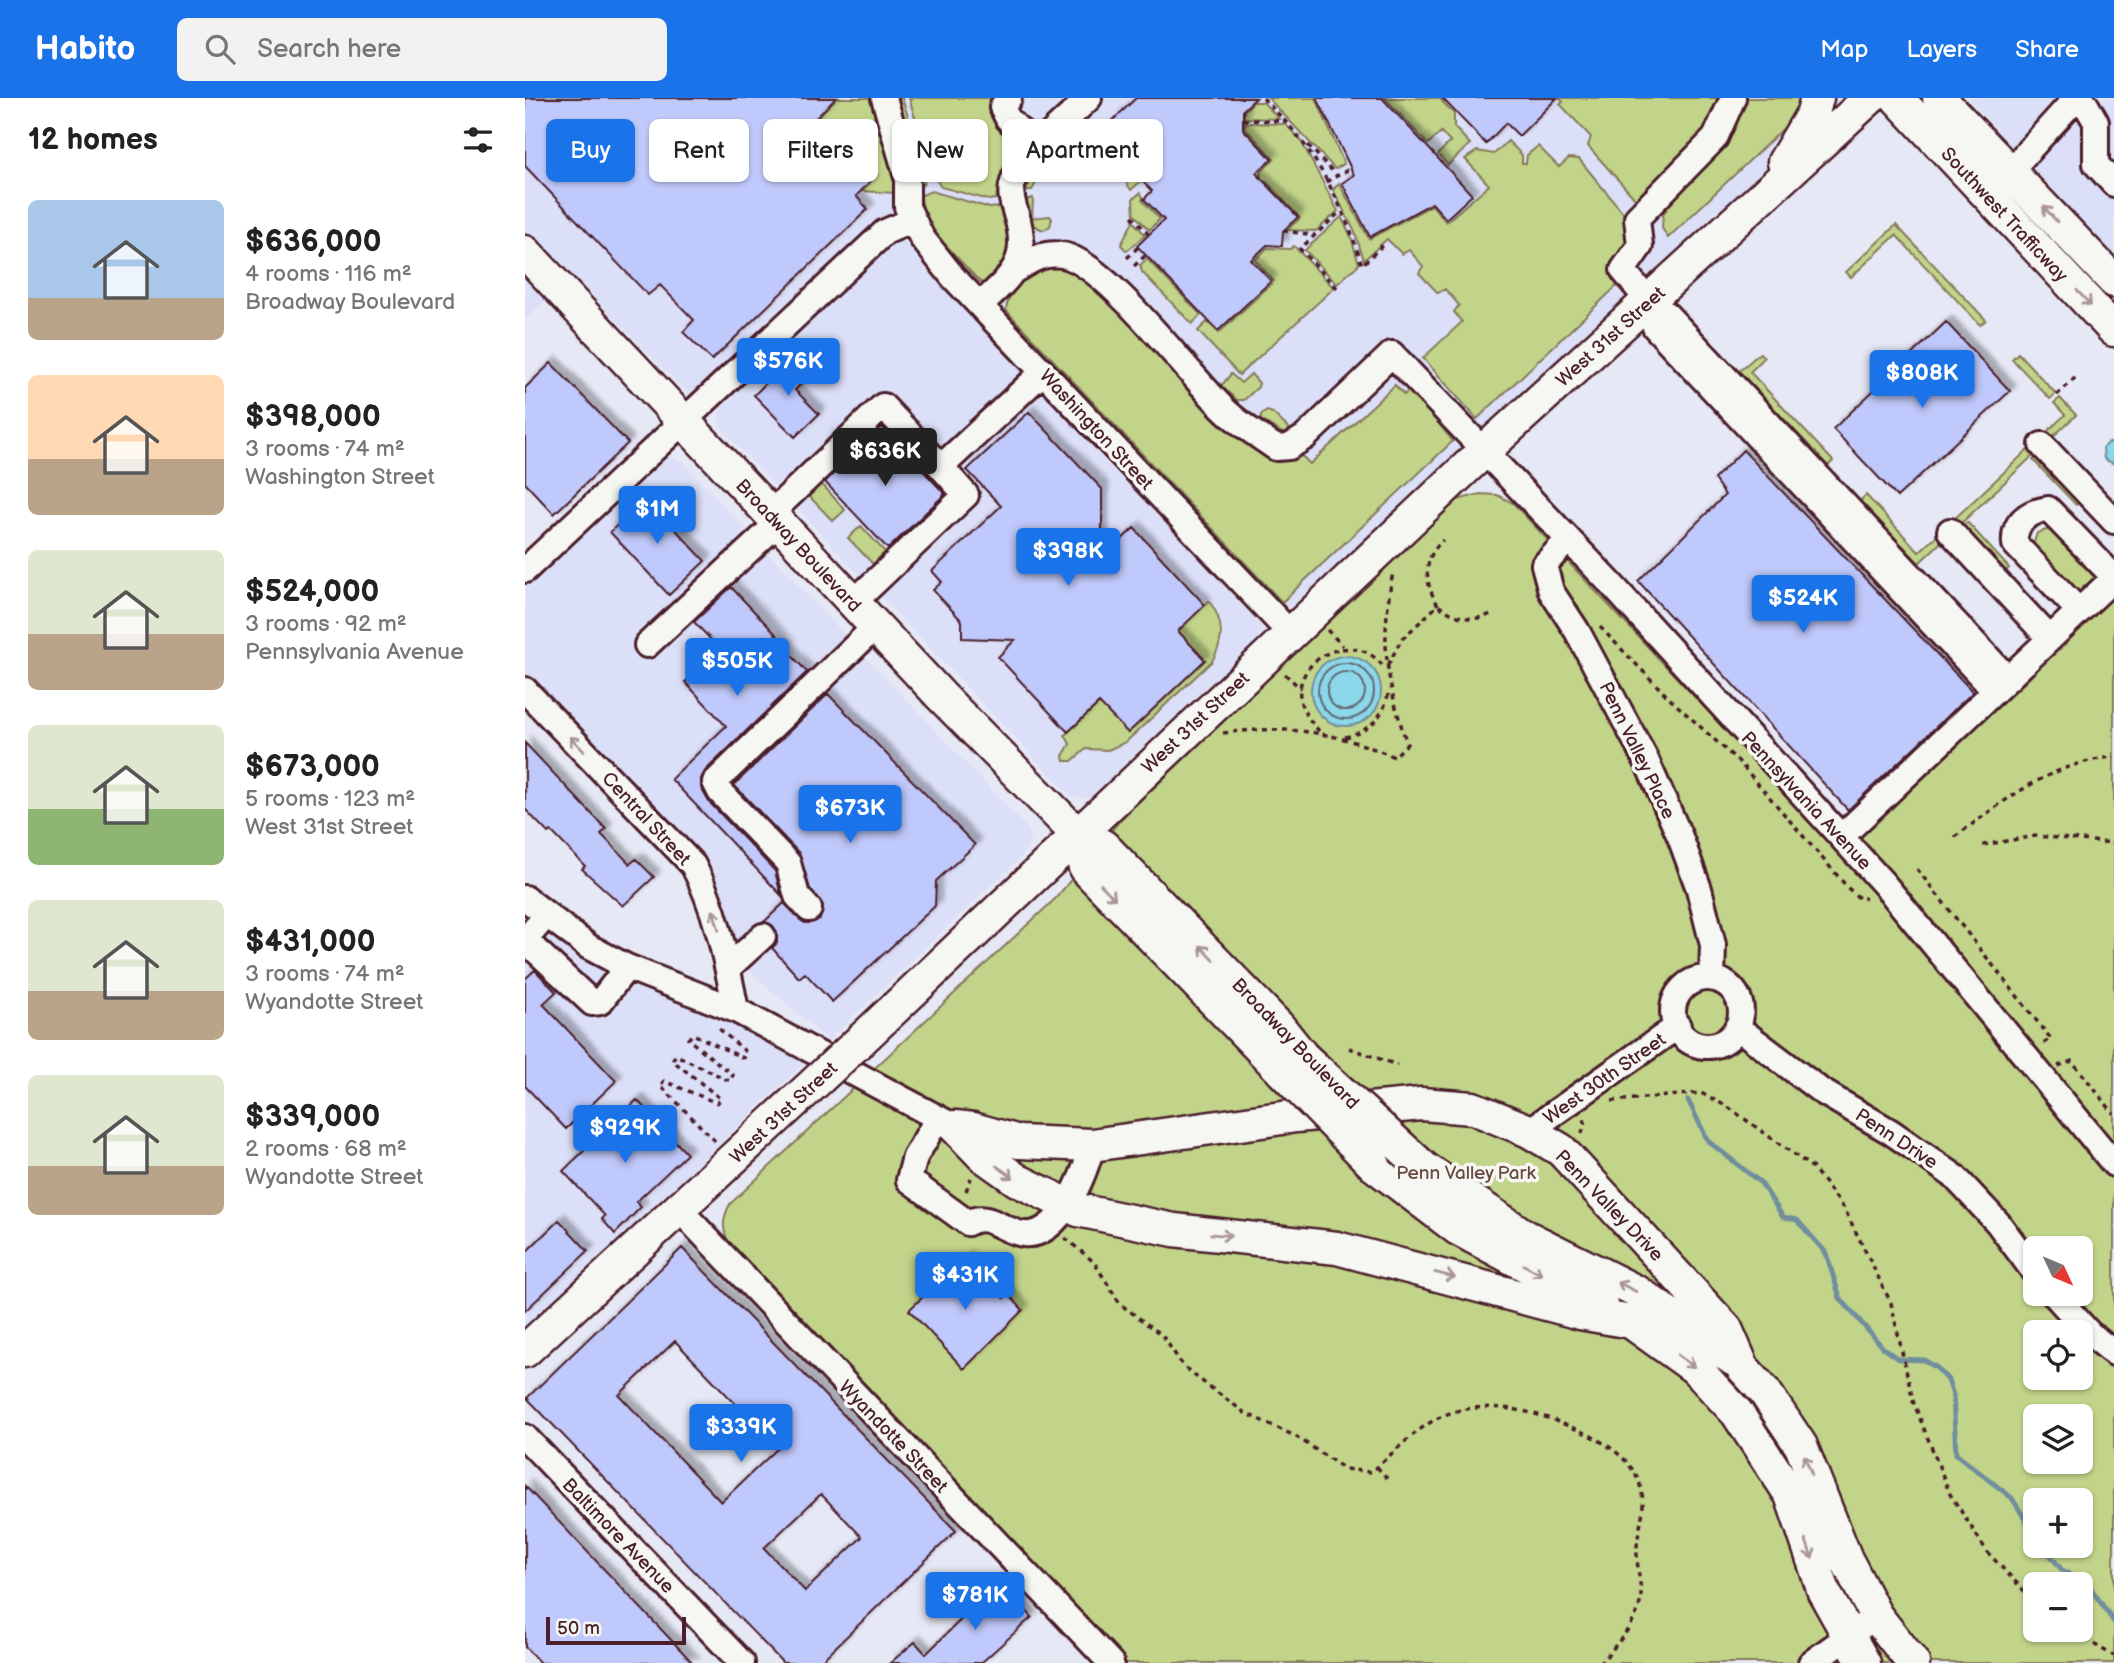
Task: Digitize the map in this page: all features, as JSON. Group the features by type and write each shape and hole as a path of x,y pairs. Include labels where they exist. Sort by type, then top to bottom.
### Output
{"main road":[{"path":"1764,195 1813,113 1817,98"},
{"name":"West 31st Street","path":"525,1351 860,1041 1483,452 1870,98"},
{"name":"Southwest Trafficway","path":"1940,98 2114,281"},
{"path":"1961,98 1999,160"},
{"name":"Southwest Trafficway","path":"1901,100 2114,330"},
{"name":"Broadway Boulevard","path":"525,253 853,602 1077,834 1085,868 1293,1065 1424,1168 1525,1236 1639,1293 1743,1368"},
{"name":"Broadway Boulevard","path":"1293,1065 1374,1165 1458,1229 1631,1322"},
{"name":"Penn Valley Drive","path":"946,1122 1019,1142 1092,1145 1296,1116 1421,1104 1473,1108 1529,1131 1561,1150 1726,1329 1743,1368 1765,1392 1801,1446 1846,1559 1877,1616 1913,1663"},
{"path":"946,1122 990,1162 1060,1212 1174,1230 1337,1248 1580,1313 1631,1322 1695,1368 1737,1413 1790,1495 1824,1592 1864,1663"}],"street":[{"path":"525,570 884,232 913,220 907,207 907,177 884,98"},
{"path":"1008,119 1002,107 1009,98"},
{"path":"1068,119 1089,98"},
{"path":"1733,98 1715,138 1637,218 1640,246 1623,270 1648,301 1667,315 2002,685"},
{"path":"1999,160 2076,98"},
{"path":"2082,98 2096,122 2094,148 2097,164 2114,184"},
{"path":"980,306 1017,269 1022,233 1011,199 1012,182"},
{"name":"Washington Street","path":"913,220 922,238 980,306 1290,633"},
{"name":"Pennsylvania Avenue","path":"1017,269 1039,256 1063,254 1085,264 1108,284 1226,412 1276,448 1289,447 1304,437 1392,354 1568,540 1884,884 2114,1164"},
{"path":"941,467 1043,372"},
{"path":"647,645 883,406 966,495 853,602"},
{"path":"2042,445 2114,522"},
{"path":"1841,837 2114,578 2048,509 2033,512 2020,522 2014,532 2015,544 2079,611"},
{"path":"1950,531 2050,639"},
{"name":"Penn Valley Place","path":"1568,540 1544,565 1551,591 1577,631 1646,760 1680,837 1713,945 1712,978"},
{"path":"809,909 797,896 788,863 720,792 715,782 876,626"},
{"name":"Central Street","path":"525,690 693,865 708,892 736,1010"},
{"path":"525,898 545,916 589,947 627,967 736,1010 946,1122 915,1157 909,1180 968,1223 983,1219 1028,1234 1041,1230 1060,1212 1087,1167 1092,1145"},
{"path":"545,916 525,940 591,1003 600,1002 627,967"},
{"path":"728,968 763,936"},
{"path":"1712,978 1727,984 1740,1001 1742,1016 1728,1039 1715,1045 1703,1046 1682,1035 1674,1017 1674,1005 1679,993 1688,983 1712,978"},
{"name":"West 30th Street","path":"1529,1131 1678,1026"},
{"name":"Penn Drive","path":"1737,1027 1821,1091 1891,1132 1954,1176 1998,1223 2023,1257"},
{"name":"Wyandotte Street","path":"678,1208 1111,1663"},
{"path":"2065,1306 2089,1333 2114,1353"},
{"name":"Baltimore Avenue","path":"525,1437 742,1663"},
{"path":"1811,1663 1877,1616"}],"path":[{"path":"1263,98 1337,176"},
{"path":"1243,120 1285,121"},
{"path":"1304,141 1352,231 1362,265 1386,242"},
{"path":"1326,182 1351,168"},
{"path":"1337,288 1300,249 1341,211"},
{"path":"1132,216 1149,235"},
{"path":"1283,231 1315,235"},
{"path":"1126,258 1138,247"},
{"path":"1134,266 1146,255"},
{"path":"2057,396 2077,376"},
{"path":"1443,540 1432,553 1427,576 1438,605 1447,612 1468,619 1493,613"},
{"path":"1216,734 1256,730 1319,731 1343,737 1394,757 1407,744 1386,670 1386,620 1394,567"},
{"path":"1386,670 1401,640 1438,605"},
{"path":"1598,625 1670,699 1739,762 1849,889 1860,900 1868,897"},
{"path":"1327,630 1343,646 1369,653 1386,670"},
{"path":"1319,731 1301,703 1301,690 1314,664 1343,646"},
{"path":"1283,671 1301,690"},
{"path":"1343,737 1366,730 1373,724 1385,708 1389,688"},
{"path":"1955,837 2043,775 2086,759 2114,757"},
{"path":"1983,845 2036,836 2114,843"},
{"path":"1917,869 2051,1039 2042,1045 2043,1049"},
{"path":"710,1020 746,1052 743,1058 693,1034 688,1040 733,1075 730,1080 676,1055 672,1060 720,1098 717,1103 664,1081 660,1085 715,1141"},
{"path":"1349,1048 1398,1065"},
{"path":"2051,1058 2060,1066 2068,1060 2072,1061 2114,1114"},
{"path":"1603,1105 1610,1101 1694,1091 1701,1093 1728,1107 1813,1168 1833,1191 1864,1244 1891,1303 1913,1401 1950,1494 1988,1553 2023,1589"},
{"path":"1583,1140 1581,1127 1587,1117"},
{"path":"966,1191 972,1176"},
{"path":"1060,1212 1073,1247 1094,1262 1120,1304 1162,1335 1185,1369 1229,1403 1296,1436 1345,1469 1363,1473 1377,1467 1429,1423 1455,1411 1485,1407 1509,1408 1545,1416 1615,1449 1631,1466 1642,1494 1637,1553 1640,1600 1625,1633 1601,1663"},
{"path":"954,1254 961,1261"},
{"path":"1377,1467 1387,1478"},
{"path":"2089,1642 2114,1657"}],"shaded area":[{"path":"525,98 1853,98 1283,613 956,269 919,212 694,400 573,275 525,320"},
{"path":"1970,98 2114,98 2114,255 1972,103"},
{"path":"904,241 912,245 1057,403 1057,409 1259,623 1262,633 1257,640 1088,798 1071,796 724,432 719,419 720,409 742,382 887,248"},
{"path":"668,457 681,461 1028,829 1030,842 1022,856 828,1040 746,968 730,935 719,889 697,852 525,672 525,589"},
{"path":"525,917 586,962 800,1054 806,1061 525,1330"}],"green space":[{"path":"828,98 872,98 892,163 895,193 860,191 852,182 878,182 878,119 812,119"},
{"path":"897,98 902,98 909,119 904,119"},
{"path":"909,98 992,98 988,111 1002,128 1002,170 996,199 989,200 941,187 938,182 988,182 988,119 916,119"},
{"path":"1268,98 1316,98 1344,164 1335,169"},
{"path":"1385,98 1439,98 1454,114 1454,127 1470,144 1448,165 1438,154 1450,142 1441,132 1428,144"},
{"path":"1560,98 1725,98 1712,129 1637,201 1588,146 1591,137 1560,104 1563,102"},
{"path":"1745,98 1800,98 1790,122 1668,238 1662,228 1663,214 1730,138"},
{"path":"1253,102 1263,102 1279,119 1244,118 1244,111"},
{"path":"1245,123 1285,124 1300,139 1338,211 1316,231 1287,230 1300,218 1266,181 1261,181 1261,172 1274,159 1245,128"},
{"path":"1508,141 1522,155 1522,163 1526,163 1527,155 1538,146 1559,167 1569,158 1579,159 1626,216 1631,227 1621,282 1477,419 1423,358 1462,322 1454,312 1459,305 1445,289 1438,293 1419,273 1423,266 1409,250 1402,254 1387,239 1364,260 1354,230 1333,190 1339,183 1369,239 1432,205 1446,222 1489,185 1465,159 1477,151 1494,154"},
{"path":"1030,182 1036,182 1032,190 1026,192"},
{"path":"1126,182 1140,182 1131,190"},
{"path":"931,191 990,208 999,207 1010,243 1008,263 987,283 980,282 928,226 920,196"},
{"path":"1140,193 1142,200 1160,219 1149,230 1134,214 1133,199"},
{"path":"1033,198 1032,218 1050,216 1052,219 1050,226 1043,230 1033,225 1026,200"},
{"path":"1341,217 1350,234 1359,264 1337,284 1305,250"},
{"path":"1133,221 1145,235 1127,251 1121,245"},
{"path":"1896,225 1986,320 1980,325 1896,235 1851,277 1846,272"},
{"path":"1294,246 1334,288 1239,375 1198,331 1207,322 1219,333 1274,281 1255,260 1267,248 1290,249"},
{"path":"1147,259 1201,315 1192,324 1142,272 1140,265"},
{"path":"1057,262 1086,276 1219,415 1301,455 1310,464 1395,385 1404,395 1410,389 1453,441 1282,602 1006,310 1012,293 1018,286"},
{"path":"1760,353 1764,358 1750,372 1833,461 1828,466 1739,371"},
{"path":"2018,353 2056,394 2050,399 2012,359"},
{"path":"1231,374 1241,383 1251,374 1259,383 1258,387 1244,400 1237,400 1221,386"},
{"path":"2060,398 2076,415 1919,563 1860,501 1866,495 1919,552 2065,415 2054,403"},
{"path":"1267,411 1273,413 1289,429 1286,435 1261,420 1261,415"},
{"path":"2038,455 2081,501 2076,505 2033,460"},
{"path":"821,483 845,510 833,521 808,495"},
{"name":"Penn Valley Park","path":"1480,494 1497,495 1513,503 1839,851 2114,597 2114,1663 1126,1663 729,1244 724,1224 730,1204 1056,898 1121,819 1454,501"},
{"path":"1967,522 2009,568 2005,572 1962,526"},
{"path":"861,526 885,552 873,564 848,538"},
{"path":"2053,528 2097,572 2091,585 2082,592 2079,593 2033,545 2037,533"},
{"path":"1209,601 1218,616 1221,631 1219,646 1212,661 1126,742 1108,750 1086,749 1072,761 1064,761 1063,756 1070,744 1065,735"}],"water":[{"path":"2114,442 2114,464 2104,459 2103,448"},
{"path":"1339,656 1353,656 1366,662 1375,671 1381,691 1379,704 1371,716 1353,726 1339,726 1326,720 1317,711 1311,698 1311,684 1317,671 1326,662"}],"building":[{"path":"525,98 836,98 815,119 763,119 763,182 870,182 856,196 868,209 712,360 683,332 694,320 660,285 648,295 525,166"},
{"path":"1136,98 1256,98 1243,110 1243,129 1272,159 1256,173 1298,217 1283,231 1282,246 1267,245 1251,260 1271,281 1218,331 1137,246 1164,220 1144,199 1152,191 1143,182 1163,182 1163,119 1114,119"},
{"path":"1317,98 1382,98 1472,195 1446,219 1432,203 1370,237 1342,183 1354,175"},
{"path":"1442,98 1557,98 1519,136 1506,123 1486,144"},
{"path":"1946,322 2010,391 1897,497 1833,429"},
{"path":"793,357 811,374 795,390 819,414 795,437 754,395"},
{"path":"551,363 628,443 554,514 525,483 525,388"},
{"path":"1029,412 1102,489 1102,558 1134,528 1205,605 1178,631 1205,660 1128,733 1099,703 1068,732 998,657 1015,640 962,638 962,621 933,590 942,582 932,571 1001,506 967,470"},
{"path":"882,427 945,494 888,549 825,482"},
{"path":"1743,450 1973,692 1848,810 1638,581 1725,495 1714,479"},
{"path":"646,498 705,561 669,595 610,532"},
{"path":"731,587 788,647 786,649 807,672 705,771 701,788 709,802 775,871 781,895 671,779 726,726 685,682 720,649 694,622"},
{"path":"828,694 975,845 936,881 935,906 832,1002 805,973 799,978 772,948 777,943 777,932 773,926 764,922 784,903 805,923 820,919 823,905 810,889 799,853 734,785"},
{"path":"525,743 606,829 601,834 630,864 636,859 654,877 623,906 582,869 585,866 551,831 548,833 525,809"},
{"path":"535,970 556,992 543,1004 616,1081 566,1129 525,1086 525,979"},
{"path":"637,1100 687,1154 636,1202 641,1207 615,1234 602,1219 605,1216 563,1171"},
{"path":"559,1220 588,1251 525,1311 525,1253"},
{"path":"682,1248 956,1531 819,1663 783,1663 527,1398","holes":["675,1341 778,1448 721,1502 619,1395","821,1494 862,1537 805,1591 764,1548"]},
{"path":"965,1257 1004,1298 1008,1294 1023,1310 964,1369 909,1310"},
{"path":"525,1486 693,1663 540,1663 525,1647"},
{"path":"999,1582 1032,1617 981,1663 890,1663 915,1642 926,1654"}],"waterway":[{"path":"1688,1100 1708,1141 1761,1183 1783,1217 1797,1220 1826,1253 1840,1298 1883,1348 1898,1359 1924,1360 1937,1368 1948,1380 1953,1395 1956,1454 2012,1498 2023,1516"},
{"path":"2052,1558 2062,1570 2090,1587 2114,1622"}]}
